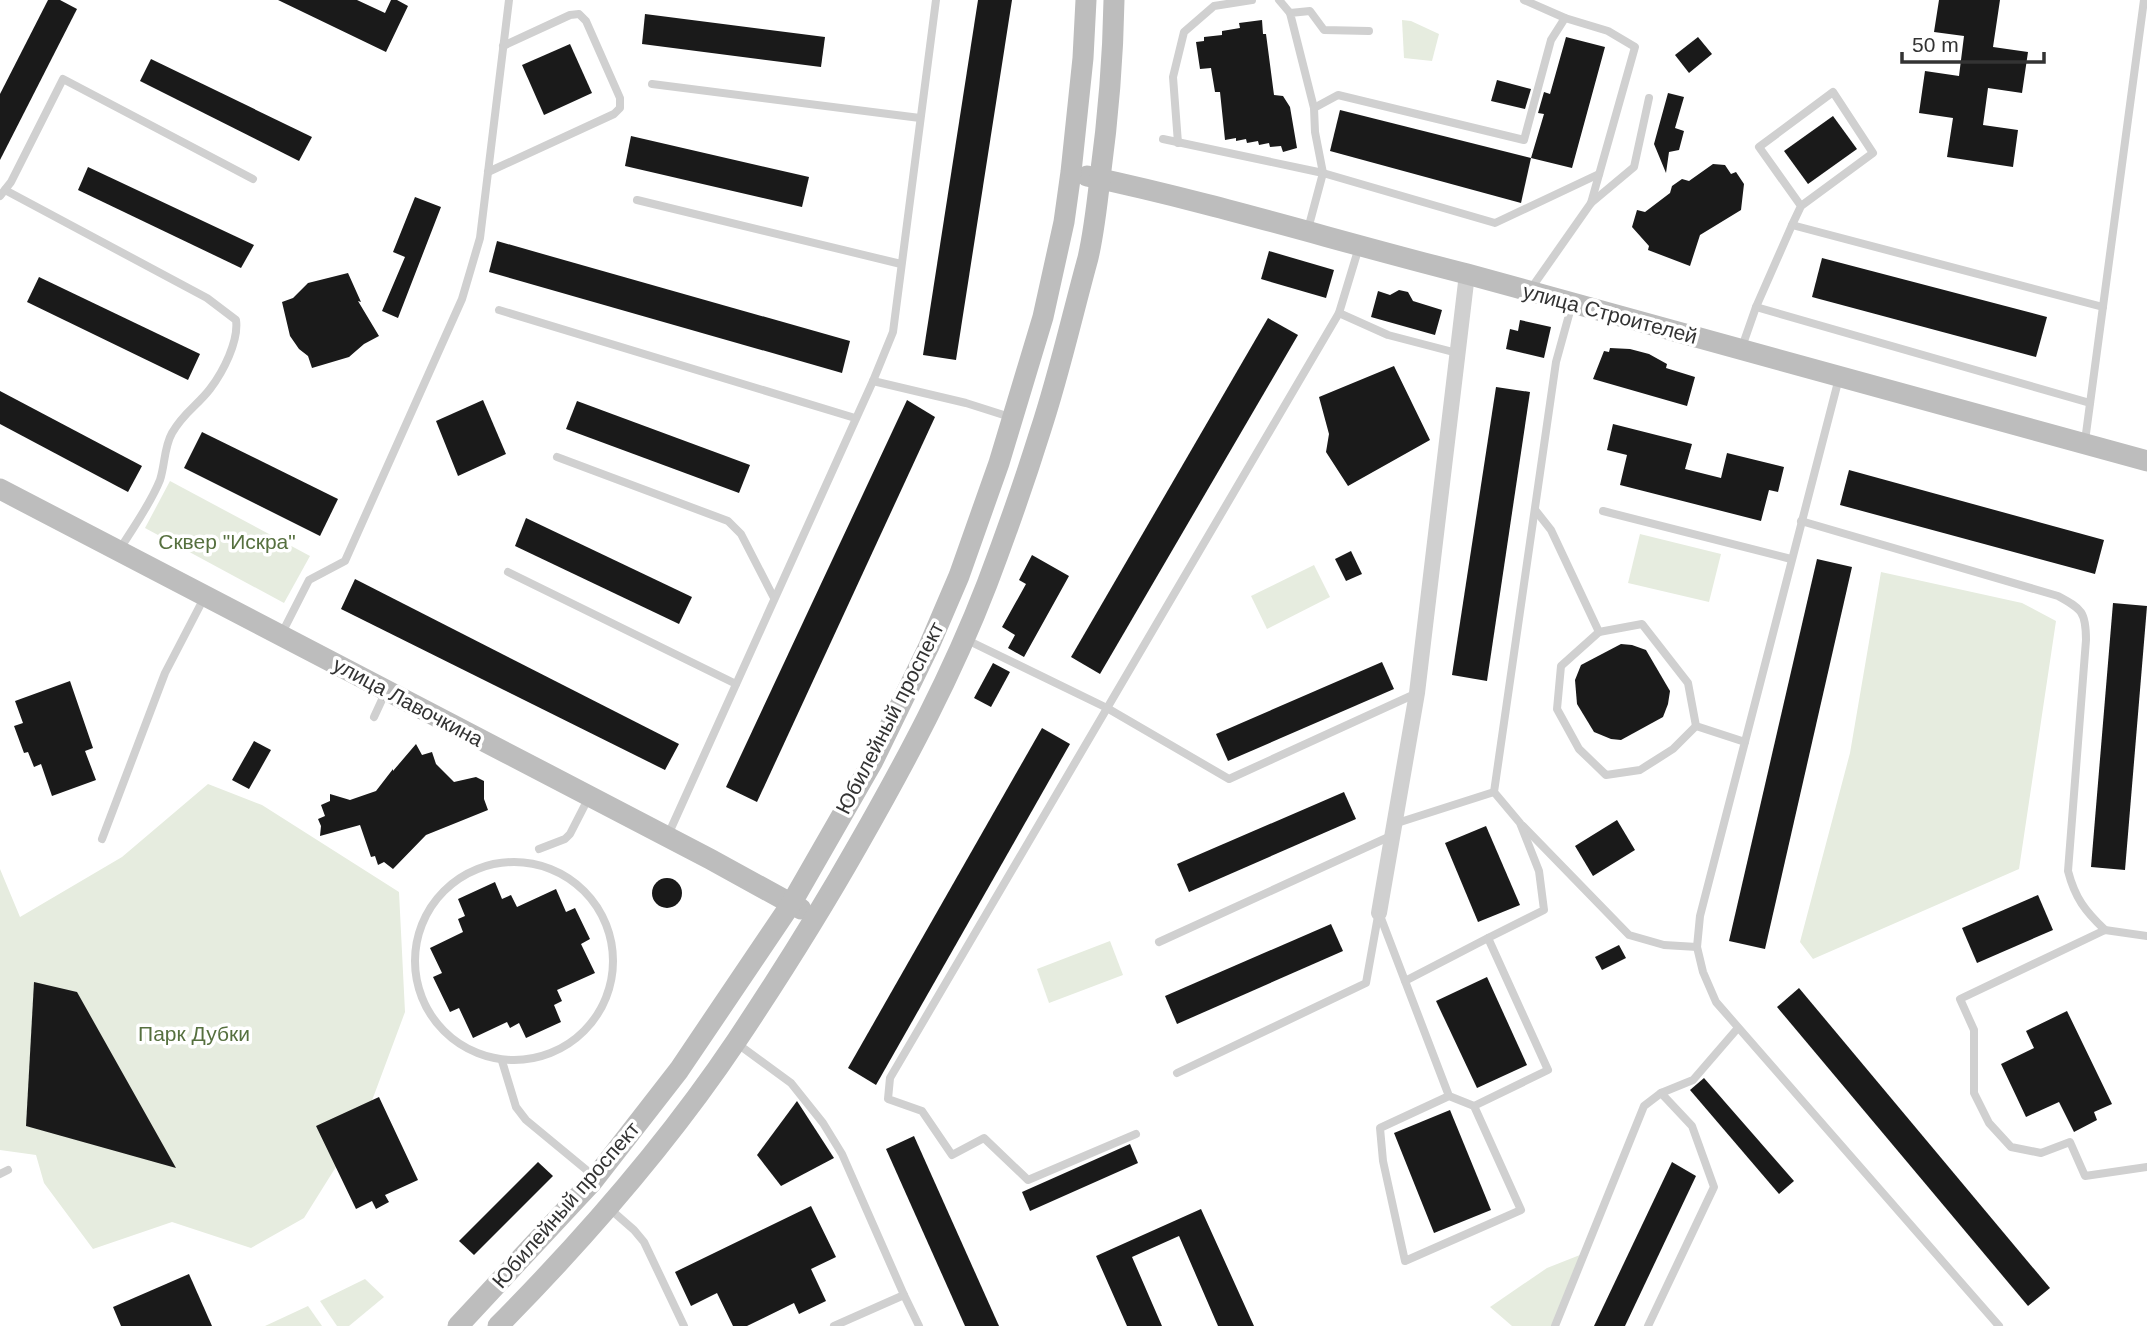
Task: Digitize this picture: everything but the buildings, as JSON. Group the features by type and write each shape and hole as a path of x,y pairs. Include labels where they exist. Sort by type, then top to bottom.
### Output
{"main road":[{"name":"Юбилейный проспект","path":"458,1326 595,1177 679,1070 791,904 873,761 929,646 959,576 999,463 1043,317 1064,222 1071,172 1086,0"},
{"name":"Юбилейный проспект","path":"499,1326 608,1207 672,1128 736,1042 815,918 907,760 964,639 987,586 1041,430 1091,246 1107,131 1114,0"},
{"name":"улица Строителей","path":"1071,172 1169,194 2147,461"},
{"name":"улица Лавочкина","path":"0,489 815,918"}],"street":[{"path":"1379,914 1418,693 1466,274"}],"lane":[{"path":"280,635 309,580 345,561 462,299 480,238 509,0"},
{"path":"667,838 893,332 936,0"},
{"path":"1178,143 1173,77 1184,32 1214,6 1252,0"},
{"path":"1279,0 1290,13 1314,107 1315,132 1324,173 1307,232"},
{"path":"1524,0 1565,18 1608,31 1636,47 1591,203"},
{"path":"2085,444 2144,0"},
{"path":"1290,13 1310,11 1324,30 1369,31"},
{"path":"488,172 614,114 620,108 621,98 586,20 579,14 570,15 503,46"},
{"path":"1314,107 1338,95 1524,140 1551,40 1565,18"},
{"path":"119,551 147,509 160,478 170,436 184,414 210,389 231,352 238,332 236,320 207,298 2,193 11,182 63,79 253,179"},
{"path":"652,84 920,118"},
{"path":"1741,350 1756,307 1801,205 1873,153 1833,92 1759,147 1801,205"},
{"path":"1529,292 1591,203 1634,167 1649,97"},
{"path":"1163,139 1324,173 1495,223 1599,174"},
{"path":"637,200 901,264"},
{"path":"1792,225 2103,307"},
{"path":"1136,1134 1028,1180 984,1138 952,1155 922,1111 888,1099 890,1078 1339,313 1359,247"},
{"path":"1572,304 1556,362 1494,792 1520,823 1629,935 1664,945 1697,947"},
{"path":"1756,307 2090,403"},
{"path":"499,310 855,418"},
{"path":"1339,313 1388,335 1457,353"},
{"path":"1839,378 1700,916 1697,947 1703,972 1716,1002 1737,1029 1999,1326"},
{"path":"873,381 965,403 1013,418"},
{"path":"557,457 727,521 741,534 774,598"},
{"path":"1536,511 1552,530 1599,632"},
{"path":"1603,511 1791,559"},
{"path":"1801,521 2058,596 2077,606 2083,613 2086,640 2068,871 2072,888 2085,911 2105,930"},
{"path":"508,572 736,684"},
{"path":"102,839 165,673 205,596"},
{"path":"1642,624 1688,684 1696,726 1673,749 1640,770 1606,775 1579,749 1557,709 1561,666 1599,632 1642,624"},
{"path":"964,639 1107,708 1229,779 1418,693"},
{"path":"374,717 386,691"},
{"path":"1696,726 1745,742"},
{"path":"1159,942 1394,829 1494,792"},
{"path":"539,849 565,839 570,834 589,797"},
{"path":"1405,981 1545,910 1539,871 1520,823"},
{"path":"505,861 530,862 555,870 590,897 603,916 611,938 614,963 610,988 598,1015 581,1035 560,1050 527,1060 502,1060 471,1051 436,1024 421,998 415,974 416,938 428,909 453,882 474,869 505,861"},
{"path":"1379,914 1449,1096"},
{"path":"1177,1073 1366,983 1379,914"},
{"path":"2147,936 2105,930 1960,999 1974,1030 1975,1093 1989,1123 2011,1147 2041,1153 2070,1142 2085,1176 2147,1167"},
{"path":"1474,1106 1548,1070 1488,938"},
{"path":"1555,1326 1644,1106 1661,1093 1693,1080 1737,1029"},
{"path":"736,1042 791,1083 823,1123 842,1154 919,1326"},
{"path":"502,1060 509,1089 521,1114 534,1128 595,1177"},
{"path":"1648,1326 1714,1186 1692,1126 1661,1093"},
{"path":"1449,1096 1474,1106 1521,1210 1405,1261 1383,1161 1380,1128 1449,1096"},
{"path":"608,1207 634,1230 643,1242 684,1326"},
{"path":"834,1326 904,1295"}],"green space":[{"path":"1402,20 1411,21 1439,34 1432,61 1404,58"},
{"name":"Сквер \"Искра\"","path":"170,481 310,556 284,603 145,528"},
{"path":"1640,534 1721,554 1709,602 1628,583"},
{"path":"1314,565 1330,597 1267,629 1251,596"},
{"path":"1881,572 2022,603 2056,621 2019,869 1813,959 1800,942 1850,753"},
{"name":"Парк Дубки","path":"208,784 262,805 399,892 405,1012 364,1122 304,1218 251,1248 172,1222 93,1249 44,1183 36,1155 0,1150 0,869 20,917 122,857"},
{"path":"1110,941 1123,975 1049,1003 1037,969"},
{"path":"1585,1253 1555,1326 1512,1326 1490,1307 1547,1268"},
{"path":"365,1279 384,1297 349,1326 337,1326 320,1301"},
{"path":"308,1306 322,1326 265,1326"}]}
